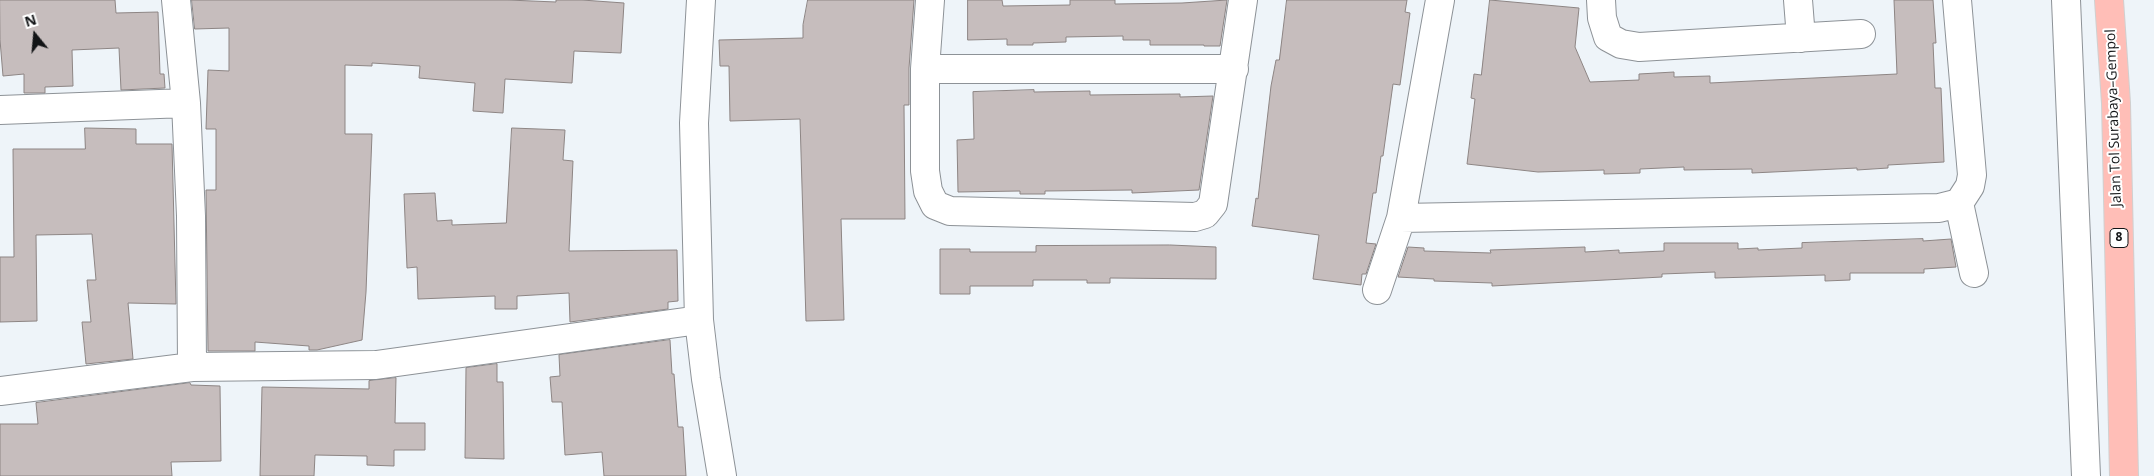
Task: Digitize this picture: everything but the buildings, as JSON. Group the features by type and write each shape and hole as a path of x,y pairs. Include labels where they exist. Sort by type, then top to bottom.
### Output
{"highway":[{"name":"Jalan Tol Surabaya–Gempol","path":"2109,0 2116,102 2124,476"}],"street":[{"path":"176,0 186,103 191,216 192,367"},
{"path":"701,0 694,123 699,320 706,379 722,476"},
{"path":"930,0 925,69 925,171 928,191 935,205 950,211 1195,217 1205,214 1214,204 1243,0"},
{"path":"1377,290 1401,218 1440,0"},
{"path":"1602,0 1602,18 1608,36 1621,44 1639,46 1861,34"},
{"path":"1798,0 1801,38"},
{"path":"1401,218 1939,208 1959,203 1970,186 1972,175 1957,0"},
{"path":"2066,0 2086,476"},
{"path":"925,69 1234,69"},
{"path":"0,110 186,103"},
{"path":"1959,203 1974,272"},
{"path":"0,391 192,367 376,365 699,320"}]}
